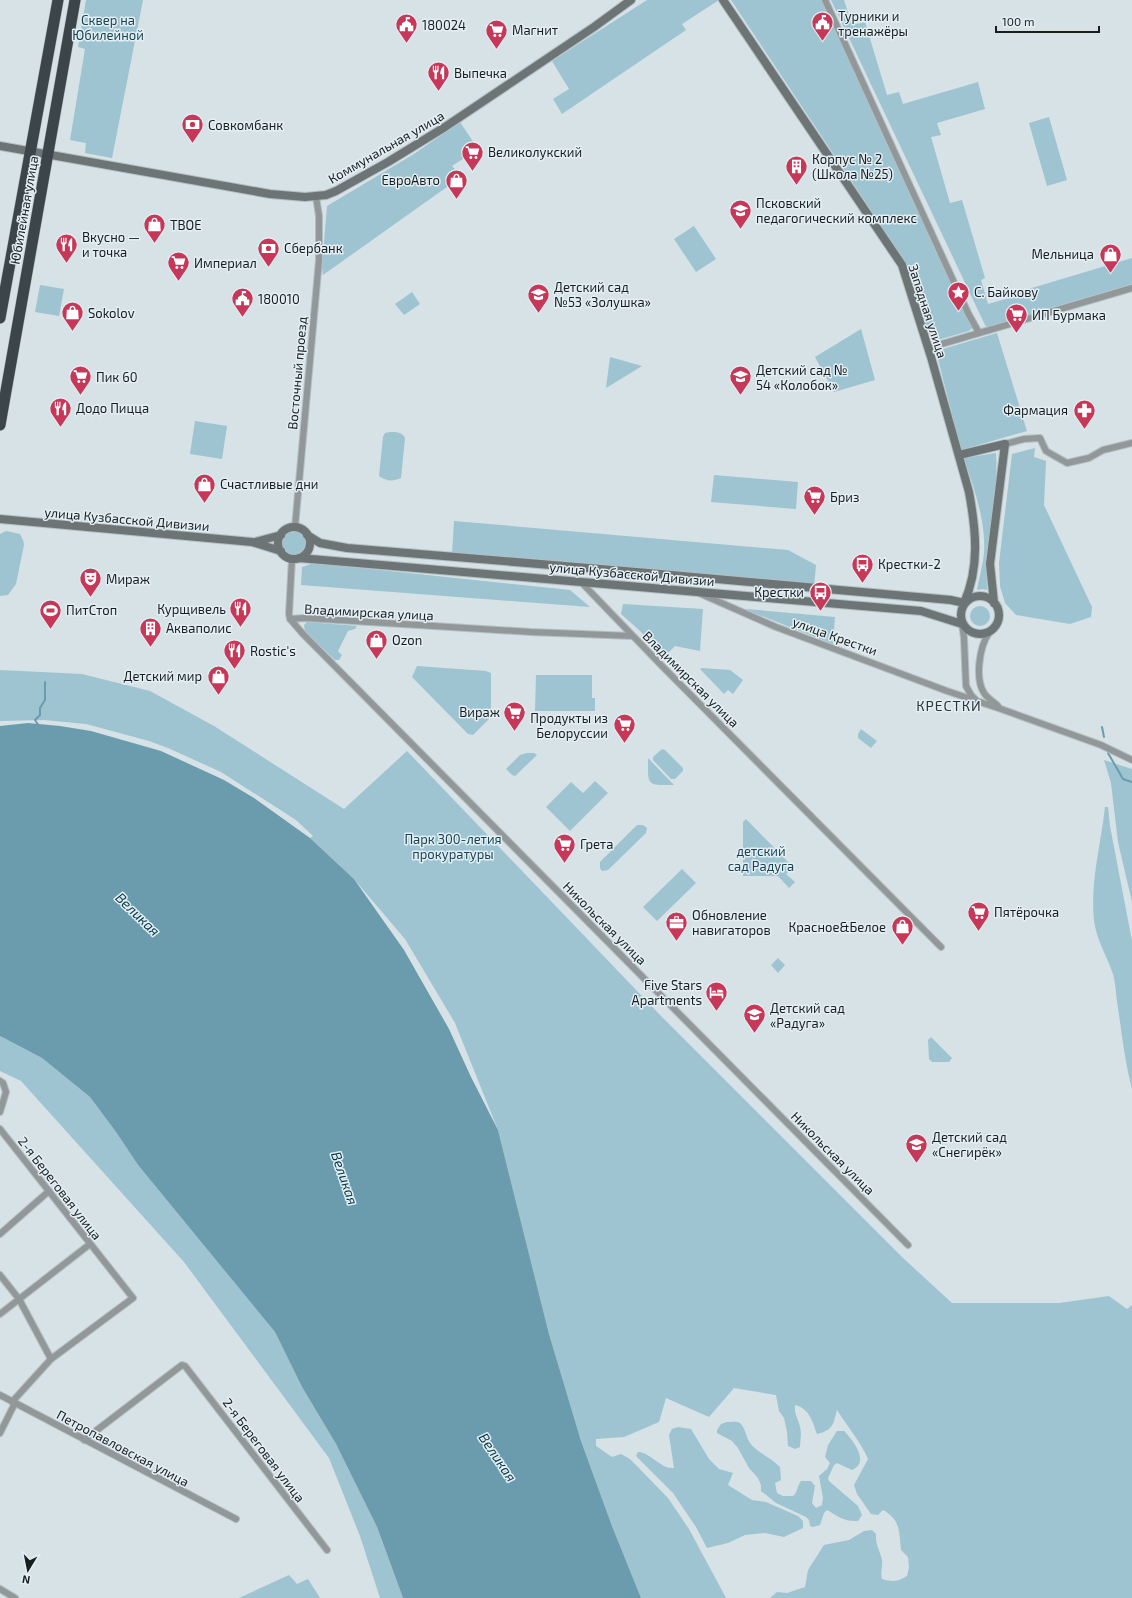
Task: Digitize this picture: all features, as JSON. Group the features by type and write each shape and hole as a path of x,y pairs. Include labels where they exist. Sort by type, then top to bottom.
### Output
{"highway":[{"name":"Юбилейная улица","path":"0,318 58,0"},
{"name":"Юбилейная улица","path":"0,425 75,0"}],"street":[{"name":"Коммунальная улица","path":"0,146 270,194 293,197 316,197 336,191 432,135 594,27 631,0"},
{"name":"Западная улица","path":"723,0 902,265 928,348 972,506 976,549 972,584 964,603"},
{"path":"825,0 979,333"},
{"name":"Восточный проезд","path":"295,527 319,260 320,216 316,197"},
{"path":"928,348 1132,288"},
{"path":"959,455 1024,439 1040,438 1046,450 1067,463 1089,458 1103,450 1132,443"},
{"path":"1001,708 984,693 979,662 981,652 989,633 996,626 999,614 994,602 990,564 1005,444"},
{"name":"улица Кузбасской Дивизии","path":"0,519 252,542 280,551 283,554 295,558 921,611 962,624"},
{"name":"улица Кузбасской Дивизии","path":"252,542 280,535 285,530 295,527 300,528 320,543 347,548 826,588 951,600 964,603"},
{"path":"290,619 289,608 295,558 306,553 308,549 309,539 307,534"},
{"path":"280,535 278,542 280,551"},
{"path":"581,582 632,636"},
{"name":"улица Крестки","path":"698,592 776,627 1101,745 1132,760"},
{"path":"982,687 977,692 968,696 966,686 964,638 960,616 964,603 972,597 983,596 994,602"},
{"name":"Владимирская улица","path":"290,619 305,618 523,632 632,636 941,947"},
{"name":"Никольская улица","path":"290,619 908,1245"},
{"path":"962,624 967,630 974,634 980,635 989,633"},
{"path":"0,1081 3,1083 6,1092 0,1112"},
{"name":"2-я Береговая улица","path":"0,1129 133,1298 51,1359"},
{"path":"0,1234 49,1191"},
{"path":"0,1314 90,1244"},
{"path":"0,1275 19,1299 51,1359 13,1403 0,1432"},
{"name":"2-я Береговая улица","path":"84,1440 182,1366 188,1368 327,1550"},
{"name":"Петропавловская улица","path":"0,1396 236,1519"},
{"path":"0,1589 15,1598"}],"green space":[{"name":"Сквер на Юбилейной","path":"86,0 143,0 112,158 85,153 86,143 70,140 85,49 78,47"},
{"path":"647,0 719,0 682,24 686,30 562,114 553,99 569,89 552,61"},
{"path":"731,0 822,0 973,327 969,331 934,341 926,335 904,260"},
{"path":"831,0 844,0 852,25 865,22 887,95 899,92 903,104 978,82 985,109 937,123 941,135 931,137 950,203 962,200 985,278 981,280 988,304 1016,296 1015,293 1132,258 1132,284 986,327"},
{"path":"1049,117 1067,180 1047,186 1029,123"},
{"path":"460,122 478,149 452,166 461,177 323,275 322,267 327,206 414,154"},
{"path":"694,226 716,259 696,272 674,239"},
{"path":"40,285 64,289 59,316 35,312"},
{"path":"412,292 420,304 404,315 395,304"},
{"path":"861,329 875,380 834,392 815,357"},
{"path":"997,333 1027,431 961,450 936,351"},
{"path":"610,357 642,366 606,388"},
{"path":"195,421 227,426 222,459 190,454"},
{"path":"385,433 401,433 405,438 401,478 387,480 379,476 383,437"},
{"path":"1035,448 1034,457 1046,461 1044,505 1092,607 1091,617 1070,624 1016,615 1005,603 1000,586 999,563 1012,454"},
{"path":"996,453 996,487 988,556 987,590 977,590 984,553 983,529 972,481 964,458"},
{"path":"714,475 798,482 796,509 711,502"},
{"path":"454,521 788,550 816,565 814,588 452,553"},
{"path":"6,531 20,534 24,545 16,584 8,595 0,596 0,534"},
{"path":"294,531 302,535 306,543 302,551 294,555 286,551 282,543 286,535"},
{"path":"314,563 570,590 590,607 301,585 302,567"},
{"path":"623,604 703,609 700,651 675,646 665,656 621,614"},
{"path":"976,606 984,606 990,612 990,620 984,626 976,626 970,620 970,612"},
{"path":"746,609 835,617 833,644 749,611"},
{"path":"307,622 357,626 355,629 348,631 338,651 342,655 339,660 335,660 305,631 304,625"},
{"path":"417,666 486,671 491,673 491,714 489,719 473,735 468,734 412,677"},
{"path":"700,669 730,670 743,680 733,694 728,690 724,694"},
{"name":"Парк 300-летия прокуратуры","path":"0,670 82,674 150,691 214,726 344,809 407,751 661,1016 903,1258 952,1303 1059,1303 1109,1296 1127,1309 1132,1305 1132,1598 770,1598 777,1592 787,1593 805,1587 808,1570 824,1545 849,1540 864,1531 872,1530 876,1534 877,1544 882,1560 882,1579 895,1581 907,1576 909,1567 908,1557 901,1550 898,1527 893,1518 883,1510 878,1515 871,1514 857,1494 854,1485 868,1459 858,1440 837,1410 832,1426 827,1431 817,1434 810,1416 804,1409 795,1405 795,1412 801,1429 801,1434 800,1447 795,1449 788,1446 784,1418 779,1411 776,1395 734,1388 709,1417 666,1398 659,1422 624,1437 596,1439 596,1446 612,1457 621,1454 630,1459 668,1498 689,1529 726,1598 641,1598 612,1526 581,1441 549,1334 498,1130 455,1023 405,939 354,879 310,838 313,836 296,820 221,772 149,741 86,724 44,720 0,721"},
{"path":"536,675 592,675 592,698 595,698 595,711 535,711"},
{"path":"861,729 877,741 871,748 858,738 858,734"},
{"path":"662,749 665,750 683,768 683,771 675,779 671,779 653,760 653,757"},
{"path":"534,753 537,755 515,776 512,775 506,769 520,755"},
{"path":"648,758 674,785 658,785 650,782 648,774"},
{"path":"1104,760 1132,769 1132,902 1118,842 1111,783"},
{"path":"595,781 608,793 570,831 546,807 571,782 583,793"},
{"path":"1105,807 1108,807 1110,826 1132,941 1132,1089 1127,1069 1114,978 1097,934 1094,920 1093,892"},
{"name":"детский сад Радуга","path":"746,819 793,867 786,874 795,882 789,888 778,876 743,876 743,822"},
{"path":"637,825 643,825 647,828 646,833 608,870 602,871 600,868 600,862"},
{"path":"682,869 696,883 657,921 643,907"},
{"path":"778,958 785,965 778,973 771,965"},
{"path":"0,1036 42,1058 90,1097 138,1165 275,1332 302,1387 336,1444 377,1527 403,1598 380,1598 360,1536 329,1458 184,1262 21,1081 0,1071"},
{"path":"931,1037 952,1058 949,1062 932,1062 929,1059 928,1040"},
{"path":"727,1422 740,1423 750,1443 780,1467 781,1480 775,1483 777,1493 783,1496 793,1496 796,1493 801,1481 811,1481 815,1486 812,1503 816,1508 822,1505 823,1498 819,1476 827,1469 830,1463 825,1457 828,1445 837,1431 844,1431 858,1450 860,1462 852,1470 837,1463 834,1465 828,1478 829,1481 858,1506 862,1515 858,1521 845,1520 827,1510 824,1513 820,1525 813,1527 810,1526 809,1520 806,1517 776,1503 761,1491 761,1485 758,1478 749,1468 738,1448 732,1441 717,1433 717,1430 721,1424"},
{"path":"678,1427 691,1429 709,1459 719,1469 733,1473 728,1485 752,1500 766,1502 798,1516 803,1521 803,1528 784,1537 765,1533 745,1535 728,1543 707,1548 696,1527 673,1493 636,1456 638,1452 643,1453 664,1466 674,1468 669,1435 672,1429"},
{"path":"289,1575 297,1584 308,1579 320,1598 239,1598"}],"water":[{"name":"Великая","path":"28,723 91,731 161,751 224,780 254,798 310,838 354,879 404,950 449,1029 498,1130 549,1334 581,1441 612,1526 641,1598 403,1598 377,1527 336,1444 302,1387 275,1332 138,1165 90,1097 42,1058 0,1036 0,726"}],"waterway":[{"path":"39,726 35,720 40,715 40,708 45,700 45,682"},
{"path":"1102,727 1104,737"},
{"path":"1108,753 1123,779 1132,782"}],"place":[{"name":"Турники и тренажёры","path":"823,42"},
{"name":"180024","path":"406,44"},
{"name":"Магнит","path":"496,50"},
{"name":"Выпечка","path":"439,92"},
{"name":"Совкомбанк","path":"193,144"},
{"name":"Великолукский","path":"472,172"},
{"name":"Корпус № 2 (Школа №25)","path":"796,186"},
{"name":"ЕвроАвто","path":"456,200"},
{"name":"Псковский педагогический комплекс","path":"740,230"},
{"name":"ТВОЕ","path":"155,244"},
{"name":"Вкусно — и точка","path":"67,264"},
{"name":"Сбербанк","path":"269,268"},
{"name":"Мельница","path":"1110,274"},
{"name":"Империал","path":"178,282"},
{"name":"С. Байкову","path":"959,312"},
{"name":"Детский сад №53 «Золушка»","path":"539,314"},
{"name":"180010","path":"243,318"},
{"name":"Sokolov","path":"73,332"},
{"name":"ИП Бурмака","path":"1016,334"},
{"name":"Пик 60","path":"81,396"},
{"name":"Детский сад № 54 «Колобок»","path":"740,396"},
{"name":"Додо Пицца","path":"61,428"},
{"name":"Фармация","path":"1084,430"},
{"name":"Счастливые дни","path":"205,504"},
{"name":"Бриз","path":"814,516"},
{"name":"Крестки-2","path":"862,584"},
{"name":"Мираж","path":"91,598"},
{"name":"Крестки","path":"820,612"},
{"name":"Курщивель","path":"241,628"},
{"name":"ПитСтоп","path":"51,630"},
{"name":"Акваполис","path":"150,648"},
{"name":"Ozon","path":"377,660"},
{"name":"Rostic's","path":"235,670"},
{"name":"Детский мир","path":"218,696"},
{"name":"Вираж","path":"515,732"},
{"name":"Продукты из Белоруссии","path":"624,744"},
{"name":"Грета","path":"564,864"},
{"name":"Пятёрочка","path":"979,932"},
{"name":"Обновление навигаторов","path":"676,942"},
{"name":"Красное&Белое","path":"902,946"},
{"name":"Five Stars Apartments","path":"717,1012"},
{"name":"Детский сад «Радуга»","path":"754,1034"},
{"name":"Детский сад «Снегирёк»","path":"916,1164"}],"district":[{"name":"КРЕСТКИ","path":"949,705"}]}
